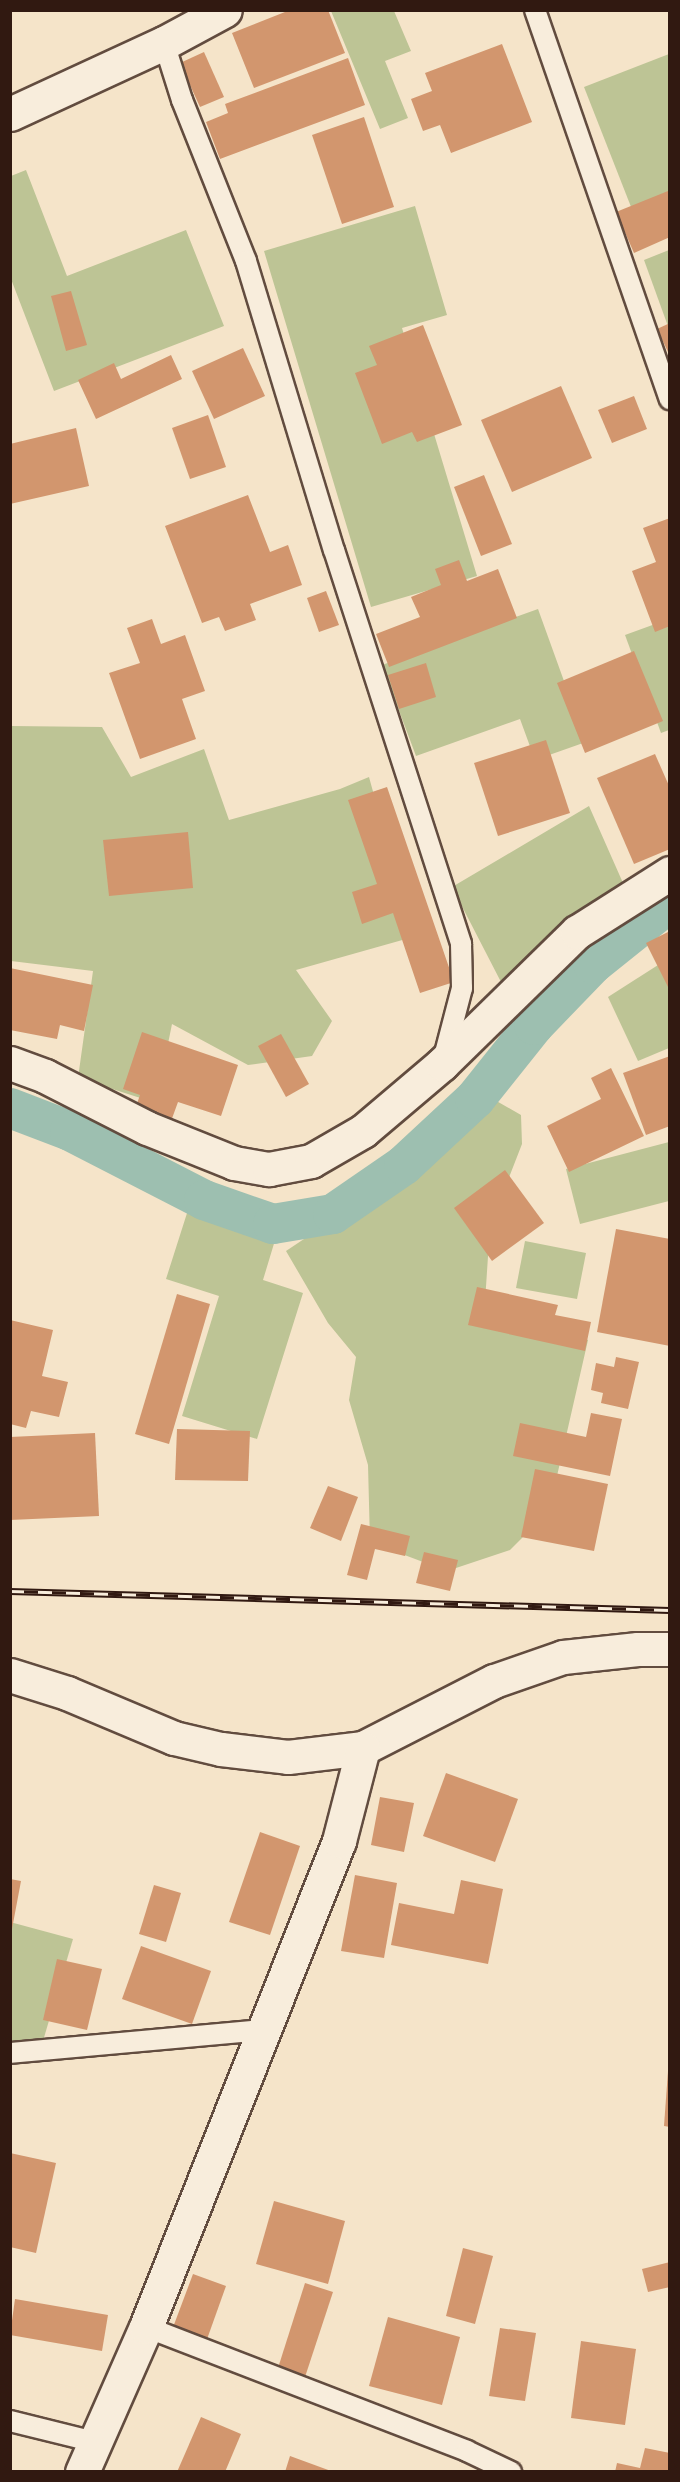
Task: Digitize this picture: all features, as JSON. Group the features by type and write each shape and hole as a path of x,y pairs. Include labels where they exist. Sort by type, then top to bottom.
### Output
{"street":[{"path":"10,114 164,43 225,10"},
{"path":"10,1063 45,1076 147,1128 234,1163 269,1170 311,1161 363,1131 442,1064 577,932 669,873"},
{"path":"10,1675 68,1693 174,1738 221,1749 288,1757 363,1748 494,1681 563,1657 638,1648 669,1649"},
{"path":"82,2472 146,2327 339,1841 363,1748"}],"lane":[{"path":"536,10 669,399"},
{"path":"164,43 182,100 246,261 334,550 461,944 462,988 442,1064"},
{"path":"10,2053 264,2030"},
{"path":"146,2327 467,2451 511,2472"},
{"path":"10,2421 95,2442"}],"green space":[{"path":"331,11 394,11 411,51 385,61 408,118 380,129"},
{"path":"669,54 669,230 644,240 584,87"},
{"path":"26,170 67,276 186,230 224,326 54,391 11,279 11,176"},
{"path":"415,206 447,315 402,328 477,576 371,607 264,251"},
{"path":"669,250 669,329 644,260"},
{"path":"538,609 586,742 535,760 520,719 416,756 382,665"},
{"path":"669,619 669,730 661,733 625,635"},
{"path":"11,726 102,727 131,777 204,749 229,820 340,789 369,777 413,937 296,970 332,1021 312,1056 248,1065 172,1024 156,1103 78,1078 93,971 11,961"},
{"path":"589,806 623,883 571,921 501,982 452,887"},
{"path":"669,958 669,1048 638,1061 608,997"},
{"path":"486,1095 521,1115 522,1144 490,1226 485,1302 588,1340 549,1511 510,1550 447,1571 370,1542 368,1465 349,1400 356,1357 328,1323 286,1251 403,1173"},
{"path":"669,1142 669,1201 580,1224 566,1169"},
{"path":"188,1210 276,1237 263,1280 303,1293 257,1439 182,1416 219,1296 166,1279"},
{"path":"525,1241 586,1253 577,1299 516,1288"},
{"path":"10,1922 73,1939 43,2041 10,2045"}],"building":[{"path":"290,10 328,10 345,53 254,88 232,33"},
{"path":"502,44 532,122 451,153 440,125 423,131 411,99 432,91 425,73"},
{"path":"204,52 224,97 200,107 180,63"},
{"path":"348,58 365,105 220,159 206,122 228,113 225,104"},
{"path":"364,117 394,207 342,224 312,135"},
{"path":"668,191 670,237 634,253 616,212"},
{"path":"71,291 87,345 66,351 51,296"},
{"path":"670,323 670,356 657,329"},
{"path":"423,325 462,425 417,442 412,432 382,444 355,373 377,365 369,346"},
{"path":"243,348 265,396 214,419 192,371"},
{"path":"171,355 182,379 96,419 78,380 114,363 121,379"},
{"path":"561,386 592,458 512,492 481,420"},
{"path":"634,396 647,429 612,443 598,410"},
{"path":"208,415 226,467 190,479 172,428"},
{"path":"76,428 89,486 10,504 10,444"},
{"path":"484,475 512,544 481,556 454,487"},
{"path":"248,495 270,552 288,545 302,585 250,604 256,620 225,631 219,617 202,623 165,526"},
{"path":"670,518 670,626 655,632 632,571 656,562 643,528"},
{"path":"459,560 467,581 498,569 517,618 389,667 376,634 420,617 411,597 441,585 435,569"},
{"path":"326,591 339,625 319,632 307,598"},
{"path":"152,619 161,644 185,635 205,691 182,699 196,739 140,759 109,673 140,663 127,628"},
{"path":"634,651 663,721 585,753 557,683"},
{"path":"426,663 436,697 399,709 388,675"},
{"path":"546,740 570,813 498,836 474,763"},
{"path":"655,754 670,788 670,849 634,864 597,778"},
{"path":"387,787 454,982 420,993 393,913 362,924 352,892 377,884 348,800"},
{"path":"188,832 193,888 109,896 103,840"},
{"path":"670,931 670,986 668,987 646,943"},
{"path":"10,968 93,985 84,1031 60,1025 57,1039 10,1030"},
{"path":"142,1032 238,1065 221,1116 178,1102 170,1124 134,1112 140,1095 123,1089"},
{"path":"281,1034 309,1084 286,1097 258,1046"},
{"path":"670,1056 670,1126 646,1135 623,1073"},
{"path":"611,1068 644,1136 569,1172 547,1126 601,1099 591,1078"},
{"path":"505,1170 544,1223 492,1261 454,1208"},
{"path":"616,1229 670,1239 670,1346 597,1332"},
{"path":"477,1287 558,1305 555,1315 591,1322 585,1351 468,1325"},
{"path":"177,1294 210,1304 169,1444 135,1434"},
{"path":"10,1320 53,1330 42,1376 68,1382 59,1417 31,1411 26,1428 10,1424"},
{"path":"616,1357 639,1362 628,1409 601,1403 603,1393 591,1390 596,1363 614,1367"},
{"path":"591,1413 622,1419 610,1476 513,1456 520,1423 586,1437"},
{"path":"177,1429 250,1431 248,1481 175,1480"},
{"path":"95,1433 99,1516 10,1520 10,1437"},
{"path":"535,1469 608,1484 594,1551 521,1537"},
{"path":"328,1486 358,1497 341,1541 310,1528"},
{"path":"361,1524 410,1536 405,1556 375,1549 367,1580 347,1575"},
{"path":"424,1552 458,1560 450,1591 416,1583"},
{"path":"446,1773 518,1799 495,1862 423,1836"},
{"path":"380,1797 414,1803 404,1852 371,1845"},
{"path":"260,1832 300,1846 270,1935 229,1922"},
{"path":"355,1875 397,1883 384,1958 341,1951"},
{"path":"10,1879 21,1881 12,1929 10,1929"},
{"path":"461,1880 503,1889 488,1964 391,1945 399,1903 454,1914"},
{"path":"154,1885 181,1893 166,1942 139,1934"},
{"path":"141,1946 211,1971 192,2024 122,1999"},
{"path":"57,1959 102,1969 87,2030 43,2020"},
{"path":"668,2071 670,2071 670,2127 664,2126"},
{"path":"10,2153 56,2163 36,2253 10,2247"},
{"path":"274,2201 345,2221 328,2284 256,2264"},
{"path":"463,2248 493,2256 475,2324 446,2316"},
{"path":"670,2262 670,2287 648,2292 642,2269"},
{"path":"193,2274 226,2286 206,2342 172,2330"},
{"path":"305,2283 333,2292 305,2377 278,2368"},
{"path":"15,2299 108,2315 102,2351 10,2335"},
{"path":"388,2317 460,2337 442,2405 369,2386"},
{"path":"500,2328 536,2333 525,2401 489,2396"},
{"path":"581,2341 636,2349 625,2425 571,2418"},
{"path":"201,2417 241,2434 225,2472 177,2472"},
{"path":"645,2448 670,2453 670,2472 615,2472 617,2463 640,2468"},
{"path":"290,2456 331,2471 331,2472 285,2472"}],"waterway":[{"path":"10,1108 70,1131 204,1200 273,1224 333,1214 404,1165 475,1099 534,1025 593,964 670,902"}],"railway":[{"path":"10,1591 670,1610"}]}
